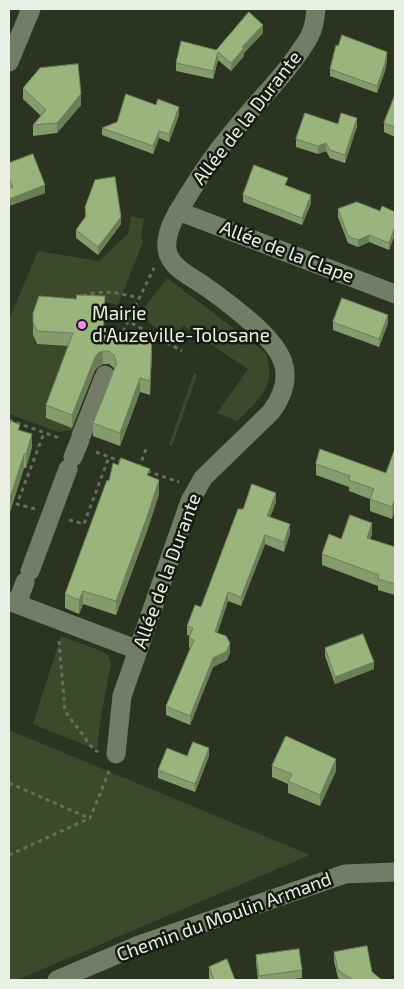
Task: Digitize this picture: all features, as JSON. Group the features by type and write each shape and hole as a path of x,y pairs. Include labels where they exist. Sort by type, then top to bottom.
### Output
{"street":[{"path":"9,62 31,9"},
{"name":"Allée de la Durante","path":"116,754 122,696 190,501 196,488 211,470 272,412 282,394 285,377 281,355 267,336 206,286 182,271 170,258 167,242 178,211 202,172 232,132 290,66 307,40 313,28 316,9"},
{"name":"Allée de la Clape","path":"178,211 395,294"},
{"path":"105,375 27,576 13,603 138,650"},
{"name":"Chemin du Moulin Armand","path":"57,980 139,945 345,874 395,872"}],"path":[{"path":"118,342 153,268"},
{"path":"76,300 91,293 115,292 139,298"},
{"path":"128,321 182,352"},
{"path":"9,420 44,433 76,449 124,462"},
{"path":"44,433 17,504 84,524 109,457"},
{"path":"139,468 146,449"},
{"path":"132,465 196,488"},
{"path":"9,855 90,818 116,754 94,750 65,711 59,635 61,621"},
{"path":"9,783 90,818"}],"green space":[{"path":"131,216 144,219 141,235 143,242 118,305 106,302 105,309 33,326 35,344 81,347 46,418 77,430 58,432 9,414 9,320 38,251 99,261 128,234"},
{"path":"167,278 266,353 269,375 264,392 237,421 217,413 248,369 182,325 176,338 162,332 139,315"},
{"path":"194,373 197,375 172,446 169,445"},
{"path":"61,636 104,652 109,657 111,664 101,716 97,750 33,724"},
{"path":"9,730 310,855 17,980 9,980"}],"building":[{"path":"249,12 263,25 242,47 244,48 231,63 218,52 213,71 176,63 181,41 216,50"},
{"path":"342,35 387,52 377,86 330,69 336,45 338,46"},
{"path":"78,64 81,94 57,123 33,125 46,110 23,88 40,68"},
{"path":"126,94 156,105 158,99 179,107 169,134 159,131 153,146 102,128 117,122"},
{"path":"395,95 395,127 384,123"},
{"path":"305,113 338,124 341,113 357,118 345,155 330,150 326,143 318,146 296,139"},
{"path":"33,154 45,185 9,199 9,186 13,188 9,178 9,163"},
{"path":"254,165 288,178 285,185 311,195 302,218 243,195"},
{"path":"115,177 121,217 98,247 76,230 86,216 85,207 95,180"},
{"path":"357,202 380,211 382,206 395,212 395,226 389,243 369,235 358,240 348,236 338,209"},
{"path":"77,295 105,296 103,335 152,338 150,381 140,378 120,433 93,423 116,365 114,355 109,351 98,353 95,357 72,415 46,405 73,333 37,331 33,322 33,313 39,296 76,299"},
{"path":"342,298 388,315 379,339 333,322"},
{"path":"9,420 20,425 18,430 32,434 9,501"},
{"path":"320,449 386,473 395,451 395,498 392,507 370,499 374,489 349,480 350,476 316,464"},
{"path":"121,458 150,469 147,475 159,480 116,601 83,591 79,600 65,594 107,480 109,481 113,463 118,465"},
{"path":"252,484 276,493 267,516 290,524 284,542 265,535 241,597 228,592 215,632 226,636 230,643 227,651 213,658 190,716 166,706 194,640 189,638 193,628 187,626 195,605 201,607 238,509 243,509"},
{"path":"350,515 372,523 367,538 395,547 395,584 378,579 379,575 322,554 329,534 341,539"},
{"path":"363,634 374,662 335,677 325,648"},
{"path":"286,736 336,759 320,795 288,781 292,774 272,766"},
{"path":"193,742 209,748 195,784 158,770 167,748 187,756"},
{"path":"367,946 372,972 382,980 353,980 338,970 334,952"},
{"path":"299,949 302,970 259,976 256,955"},
{"path":"227,959 235,980 214,980 209,967"}],"place":[{"name":"Mairie d'Auzeville-Tolosane","path":"82,325"}]}
